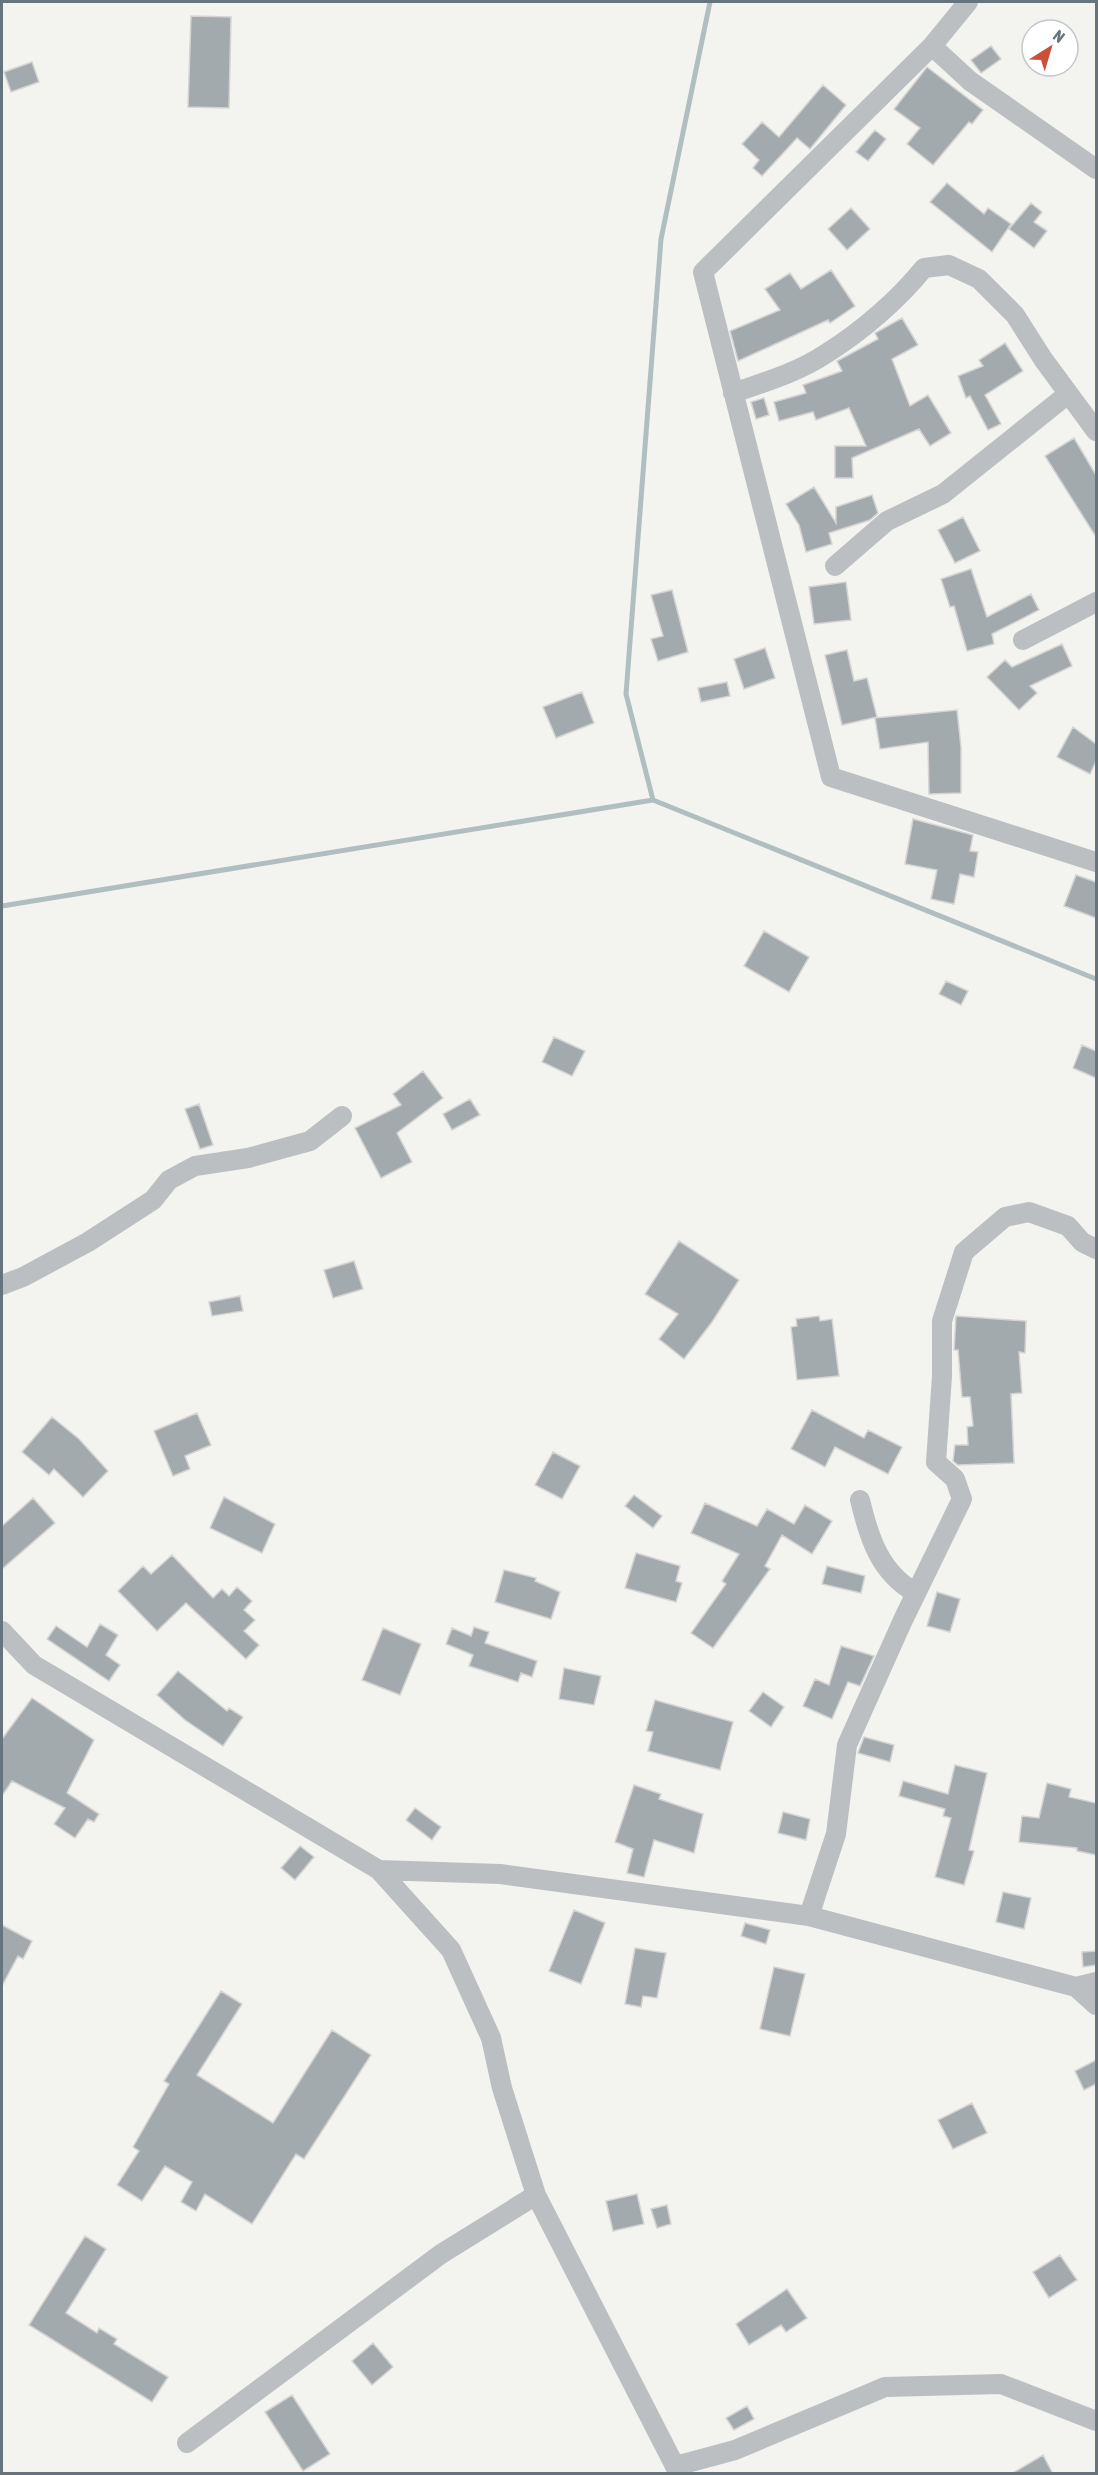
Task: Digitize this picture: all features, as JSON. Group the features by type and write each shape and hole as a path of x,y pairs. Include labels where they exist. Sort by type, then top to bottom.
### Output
{"street":[{"path":"968,2 932,46 703,272 831,777 1096,862"},
{"path":"932,46 970,81 1096,169"},
{"path":"734,393 775,379 826,354 907,289 924,268 949,265 979,279 1015,315 1096,431"},
{"path":"835,566 887,521 943,494 1068,394"},
{"path":"1023,640 1096,602"},
{"path":"2,1285 23,1277 88,1242 153,1200 169,1180 195,1166 248,1158 310,1141 342,1116"},
{"path":"809,1916 836,1834 847,1745 916,1593 962,1499 955,1479 936,1462 942,1376 942,1321 964,1252 1005,1217 1029,1212 1068,1226 1082,1242 1096,1249"},
{"path":"860,1500 868,1534 886,1569 904,1587 916,1593"},
{"path":"2,1631 34,1665 379,1870 451,1950 491,2038 502,2088 536,2195 678,2470 735,2450 885,2387 1001,2384 1096,2421"},
{"path":"379,1870 500,1874 809,1916 1076,1987 1096,2005"},
{"path":"1076,1987 1096,1982"},
{"path":"187,2443 441,2254 536,2195"}],"building":[{"path":"191,16 231,17 229,108 188,107"},
{"path":"991,46 1001,59 981,73 971,60"},
{"path":"32,62 39,82 11,92 4,72"},
{"path":"927,67 983,110 972,124 969,122 933,165 907,144 920,128 894,109"},
{"path":"823,85 846,105 810,149 797,138 762,176 753,168 759,160 742,144 762,122 779,137"},
{"path":"875,130 886,139 868,161 856,152"},
{"path":"947,183 984,214 988,208 1011,224 992,252 930,202"},
{"path":"1031,203 1042,212 1034,222 1047,231 1034,248 1009,229"},
{"path":"851,208 870,229 847,250 828,229"},
{"path":"831,270 855,306 830,323 828,320 738,361 730,331 780,310 765,289 790,273 801,289"},
{"path":"902,318 918,345 892,359 910,406 928,395 951,433 930,446 919,429 852,458 853,478 835,478 835,446 866,446 849,408 816,420 813,412 779,421 774,402 806,393 803,385 842,371 837,361 878,339 875,333"},
{"path":"1005,343 1023,371 985,395 1001,424 988,430 970,396 966,398 958,376 983,366 979,360"},
{"path":"764,398 769,415 756,419 751,402"},
{"path":"1074,438 1096,475 1096,537 1045,456"},
{"path":"814,487 836,523 836,507 872,495 878,513 870,520 829,533 832,544 806,552 799,525 786,504"},
{"path":"963,517 980,551 955,563 938,530"},
{"path":"971,569 987,617 1031,594 1039,610 992,634 994,644 967,651 954,606 950,607 941,579"},
{"path":"846,582 851,620 814,624 809,587"},
{"path":"672,590 688,652 658,661 651,639 663,636 651,595"},
{"path":"1062,644 1072,666 1030,686 1037,693 1019,710 987,677 1005,660 1012,667"},
{"path":"765,648 775,678 744,689 734,659"},
{"path":"847,650 854,681 867,678 877,717 842,725 825,655"},
{"path":"727,682 730,696 701,702 698,688"},
{"path":"582,692 594,723 556,738 543,707"},
{"path":"957,710 961,747 961,793 929,794 928,742 880,749 875,718"},
{"path":"1073,727 1096,744 1096,761 1090,774 1057,757"},
{"path":"913,819 973,835 970,851 978,852 974,877 960,874 954,904 931,899 937,870 905,864"},
{"path":"1076,875 1096,882 1096,918 1064,906"},
{"path":"764,931 809,957 789,992 744,966"},
{"path":"946,981 968,991 961,1005 939,994"},
{"path":"554,1037 585,1051 572,1076 542,1062"},
{"path":"1082,1045 1096,1051 1096,1078 1073,1068"},
{"path":"423,1071 443,1098 397,1133 412,1162 381,1178 355,1128 401,1105 393,1094"},
{"path":"470,1099 480,1115 452,1130 443,1114"},
{"path":"199,1104 213,1145 200,1149 185,1109"},
{"path":"679,1241 739,1280 712,1322 684,1359 659,1339 678,1314 645,1294"},
{"path":"354,1261 363,1289 333,1298 324,1270"},
{"path":"240,1296 243,1311 212,1316 209,1302"},
{"path":"819,1316 820,1321 832,1319 839,1376 797,1380 791,1327 797,1326 796,1319"},
{"path":"956,1316 1026,1321 1025,1353 1019,1352 1022,1393 1011,1394 1014,1463 958,1465 953,1461 955,1445 968,1445 967,1427 973,1426 970,1397 962,1397 958,1350 954,1350"},
{"path":"812,1410 864,1438 868,1430 902,1447 888,1474 835,1447 825,1467 791,1449"},
{"path":"197,1413 211,1445 185,1456 190,1469 173,1476 154,1431"},
{"path":"52,1417 79,1439 108,1471 83,1497 54,1469 49,1475 22,1452"},
{"path":"553,1452 580,1466 562,1499 535,1485"},
{"path":"634,1495 662,1516 653,1528 625,1506"},
{"path":"224,1497 275,1524 262,1553 210,1528"},
{"path":"33,1498 55,1523 2,1569 2,1526"},
{"path":"705,1503 757,1526 767,1509 794,1524 805,1505 832,1521 812,1554 782,1535 765,1566 770,1569 713,1648 691,1633 726,1584 722,1581 739,1554 691,1533"},
{"path":"636,1553 680,1566 676,1581 682,1583 676,1602 625,1588"},
{"path":"172,1555 213,1598 222,1589 229,1596 237,1587 252,1601 244,1610 255,1620 244,1631 259,1645 246,1659 186,1603 157,1631 118,1591 143,1566 151,1574"},
{"path":"827,1566 865,1576 861,1593 822,1584"},
{"path":"504,1570 536,1578 535,1581 560,1592 551,1619 495,1602"},
{"path":"937,1592 960,1599 950,1632 927,1626"},
{"path":"100,1624 118,1635 106,1655 120,1665 109,1681 47,1639 56,1626 87,1647"},
{"path":"474,1627 489,1632 485,1643 537,1661 532,1677 521,1673 518,1682 469,1666 473,1655 446,1644 452,1628 471,1636"},
{"path":"383,1628 421,1644 400,1695 362,1680"},
{"path":"841,1646 874,1656 860,1686 848,1682 832,1719 803,1706 815,1679 829,1685"},
{"path":"564,1668 601,1676 594,1705 559,1699"},
{"path":"178,1671 227,1711 229,1708 243,1717 223,1746 185,1720 157,1695"},
{"path":"763,1692 784,1707 771,1727 749,1711"},
{"path":"32,1698 94,1740 67,1793 99,1814 94,1822 88,1819 75,1838 54,1824 65,1808 12,1781 2,1796 2,1739"},
{"path":"655,1700 733,1722 720,1770 648,1751 653,1732 646,1731"},
{"path":"864,1737 894,1745 890,1762 858,1753"},
{"path":"955,1765 987,1773 969,1850 974,1851 964,1885 935,1877 951,1818 943,1816 945,1809 899,1796 903,1781 948,1794"},
{"path":"1047,1783 1071,1789 1069,1797 1096,1803 1096,1855 1077,1851 1077,1848 1019,1842 1022,1816 1039,1818"},
{"path":"634,1785 661,1794 659,1799 703,1814 694,1853 654,1840 644,1877 627,1873 633,1849 615,1842"},
{"path":"415,1808 441,1827 432,1840 406,1820"},
{"path":"783,1812 810,1819 806,1840 778,1833"},
{"path":"300,1846 314,1857 295,1880 281,1868"},
{"path":"1003,1892 1031,1898 1024,1929 996,1922"},
{"path":"574,1910 605,1923 581,1984 549,1971"},
{"path":"745,1923 770,1930 766,1944 741,1936"},
{"path":"2,1925 32,1941 23,1959 18,1956 2,1986"},
{"path":"635,1948 666,1953 657,1998 643,1996 641,2007 625,2004"},
{"path":"1096,1951 1096,1965 1083,1967 1082,1952"},
{"path":"774,1967 805,1974 790,2036 760,2029"},
{"path":"221,1991 242,2004 197,2075 273,2123 332,2030 371,2055 304,2159 296,2154 252,2224 205,2194 196,2211 181,2202 192,2182 165,2166 142,2201 117,2185 139,2151 133,2147 169,2084 164,2081"},
{"path":"1096,2060 1096,2084 1084,2090 1075,2071"},
{"path":"972,2103 987,2133 953,2149 938,2120"},
{"path":"637,2194 644,2224 613,2231 606,2201"},
{"path":"667,2205 671,2224 657,2228 651,2209"},
{"path":"85,2236 106,2249 66,2313 97,2333 99,2328 117,2339 114,2344 168,2377 152,2402 29,2325"},
{"path":"1060,2255 1077,2280 1049,2298 1033,2272"},
{"path":"787,2289 807,2318 786,2332 781,2325 749,2345 736,2324"},
{"path":"373,2343 393,2367 372,2385 352,2361"},
{"path":"292,2395 330,2454 303,2471 265,2412"},
{"path":"747,2406 754,2419 734,2430 726,2418"},
{"path":"1043,2455 1053,2474 1011,2474"}],"waterway":[{"path":"653,800 626,694 661,239 710,2"},
{"path":"2,906 653,800 1096,979"}]}
